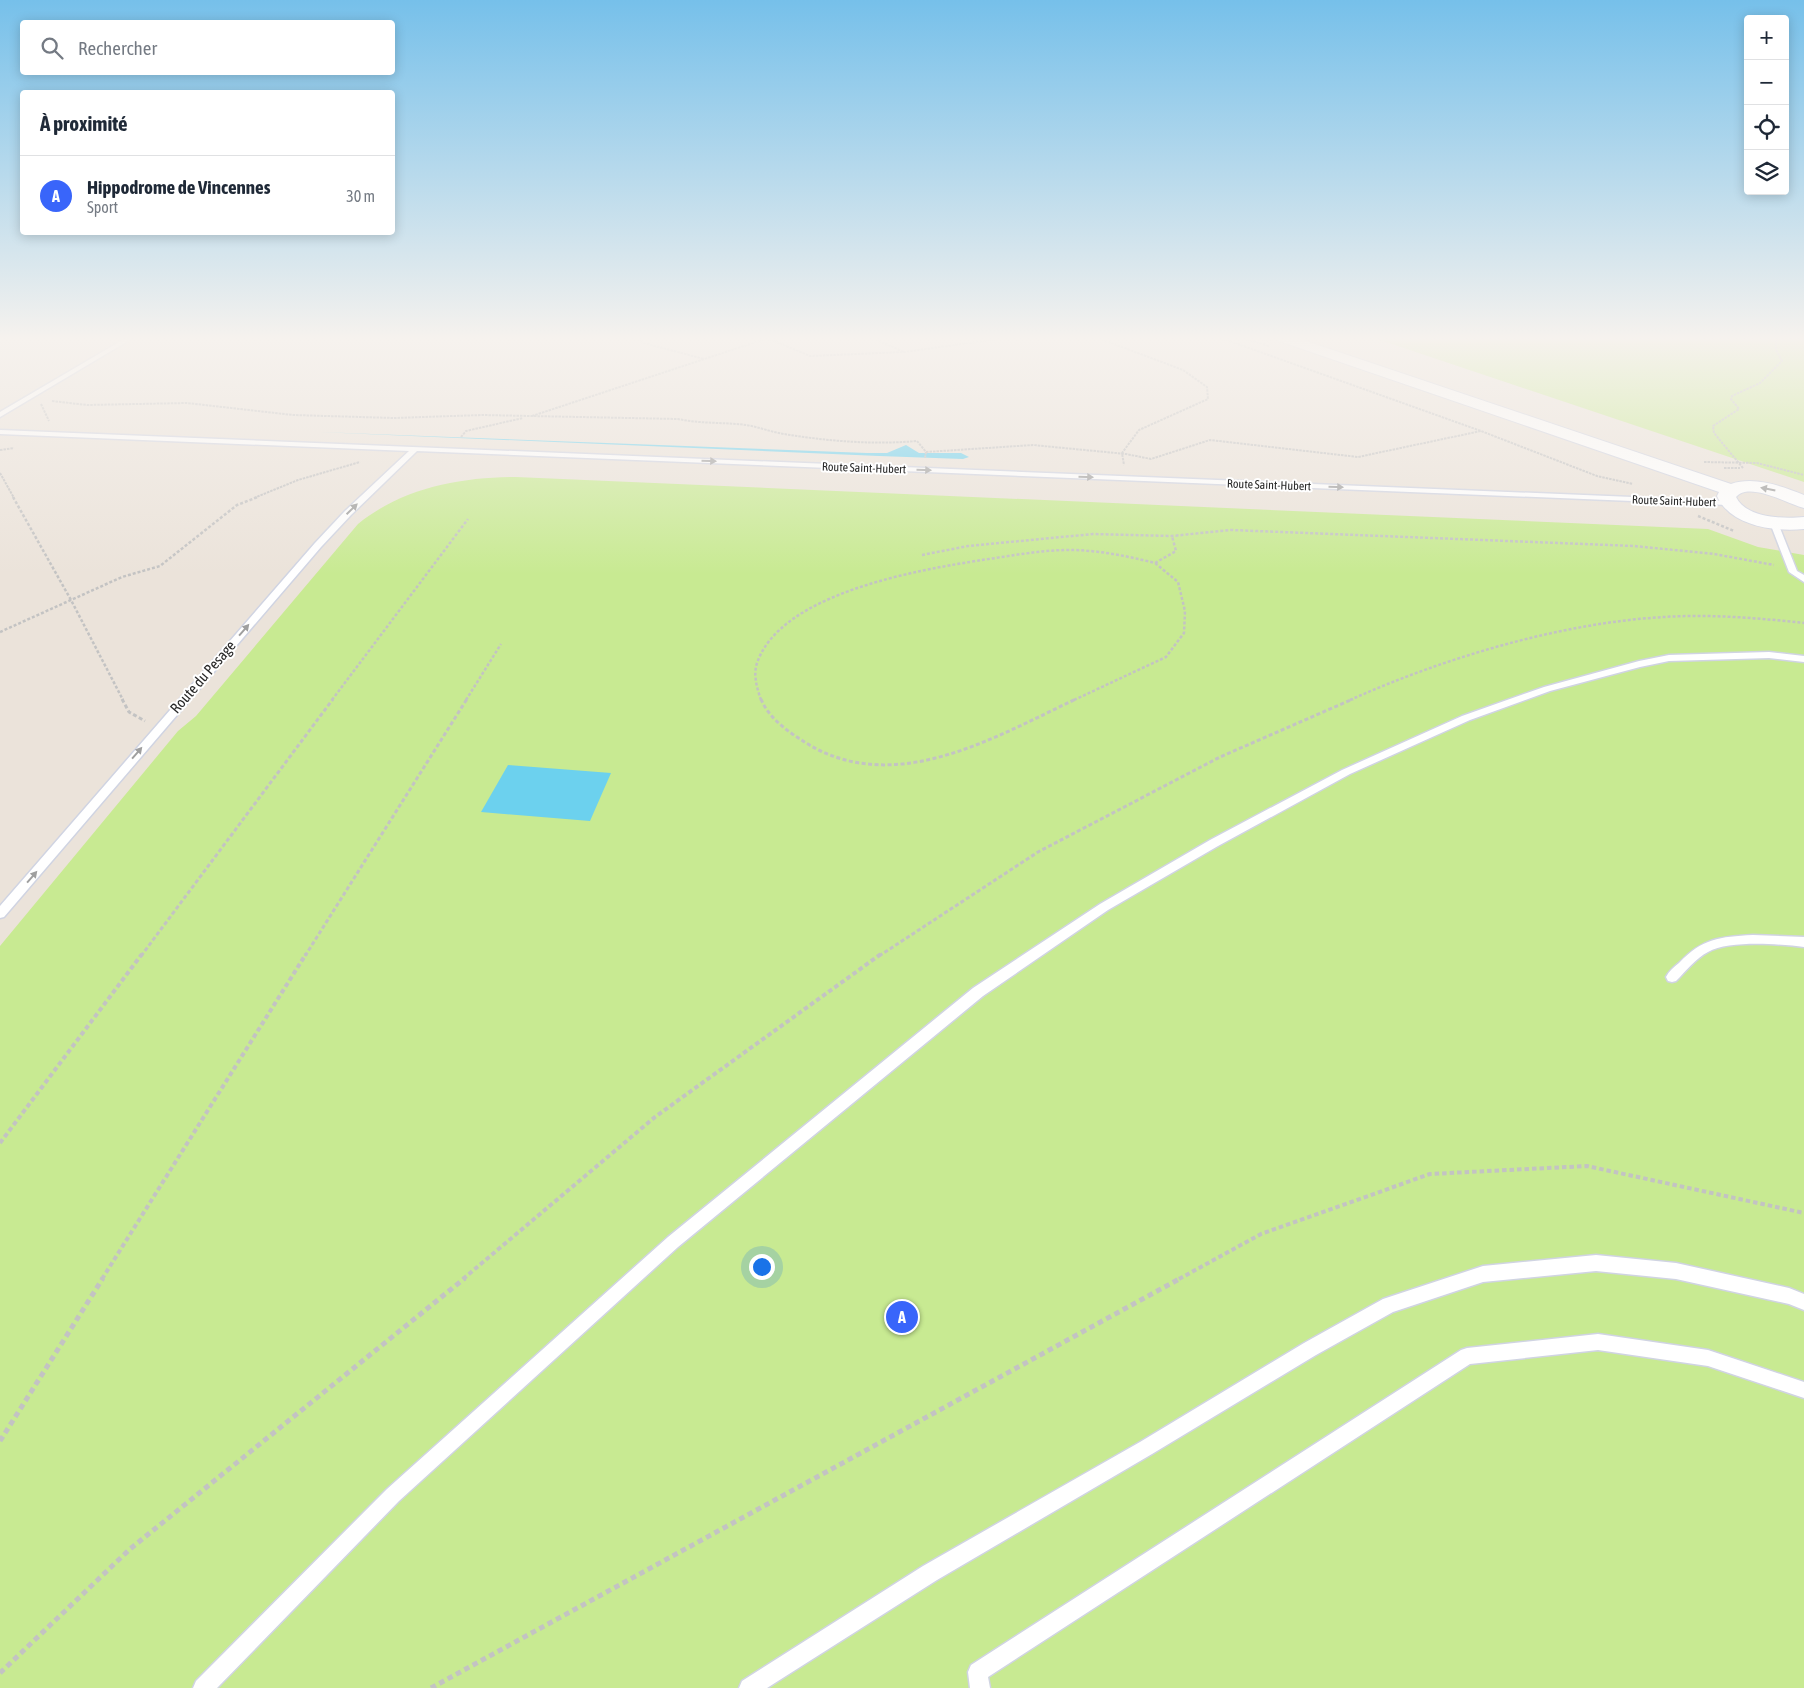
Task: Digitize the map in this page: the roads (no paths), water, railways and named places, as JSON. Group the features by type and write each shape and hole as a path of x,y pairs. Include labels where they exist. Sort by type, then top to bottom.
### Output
{"street":[{"path":"1506,417 1730,496 1747,515 1774,523 1804,523"},
{"path":"1730,496 1746,487 1770,489 1804,502"}],"lane":[{"name":"Route Saint-Hubert","path":"0,432 415,449 1730,496"},
{"name":"Route du Pesage","path":"0,914 159,728 342,519 415,449"},
{"path":"1774,523 1792,568 1804,578"},
{"path":"203,1688 393,1496 673,1242 978,992 1104,907 1214,843 1346,772 1466,718 1547,689 1639,664 1669,658 1769,655 1804,660"},
{"path":"1672,977 1704,948 1734,941 1783,939 1804,942"},
{"path":"748,1688 930,1573 1146,1448 1310,1349 1390,1305 1484,1274 1596,1263 1676,1271 1789,1296 1804,1302"},
{"path":"980,1688 978,1672 1467,1356 1598,1342 1708,1358 1804,1390"}],"water":[{"path":"319,432 867,453 887,453 906,445 919,453 961,453 969,457 963,459 879,456"},
{"path":"508,765 611,773 590,821 481,812"}],"place":[{"name":"Hippodrome de Vincennes","path":"902,1317"}]}
